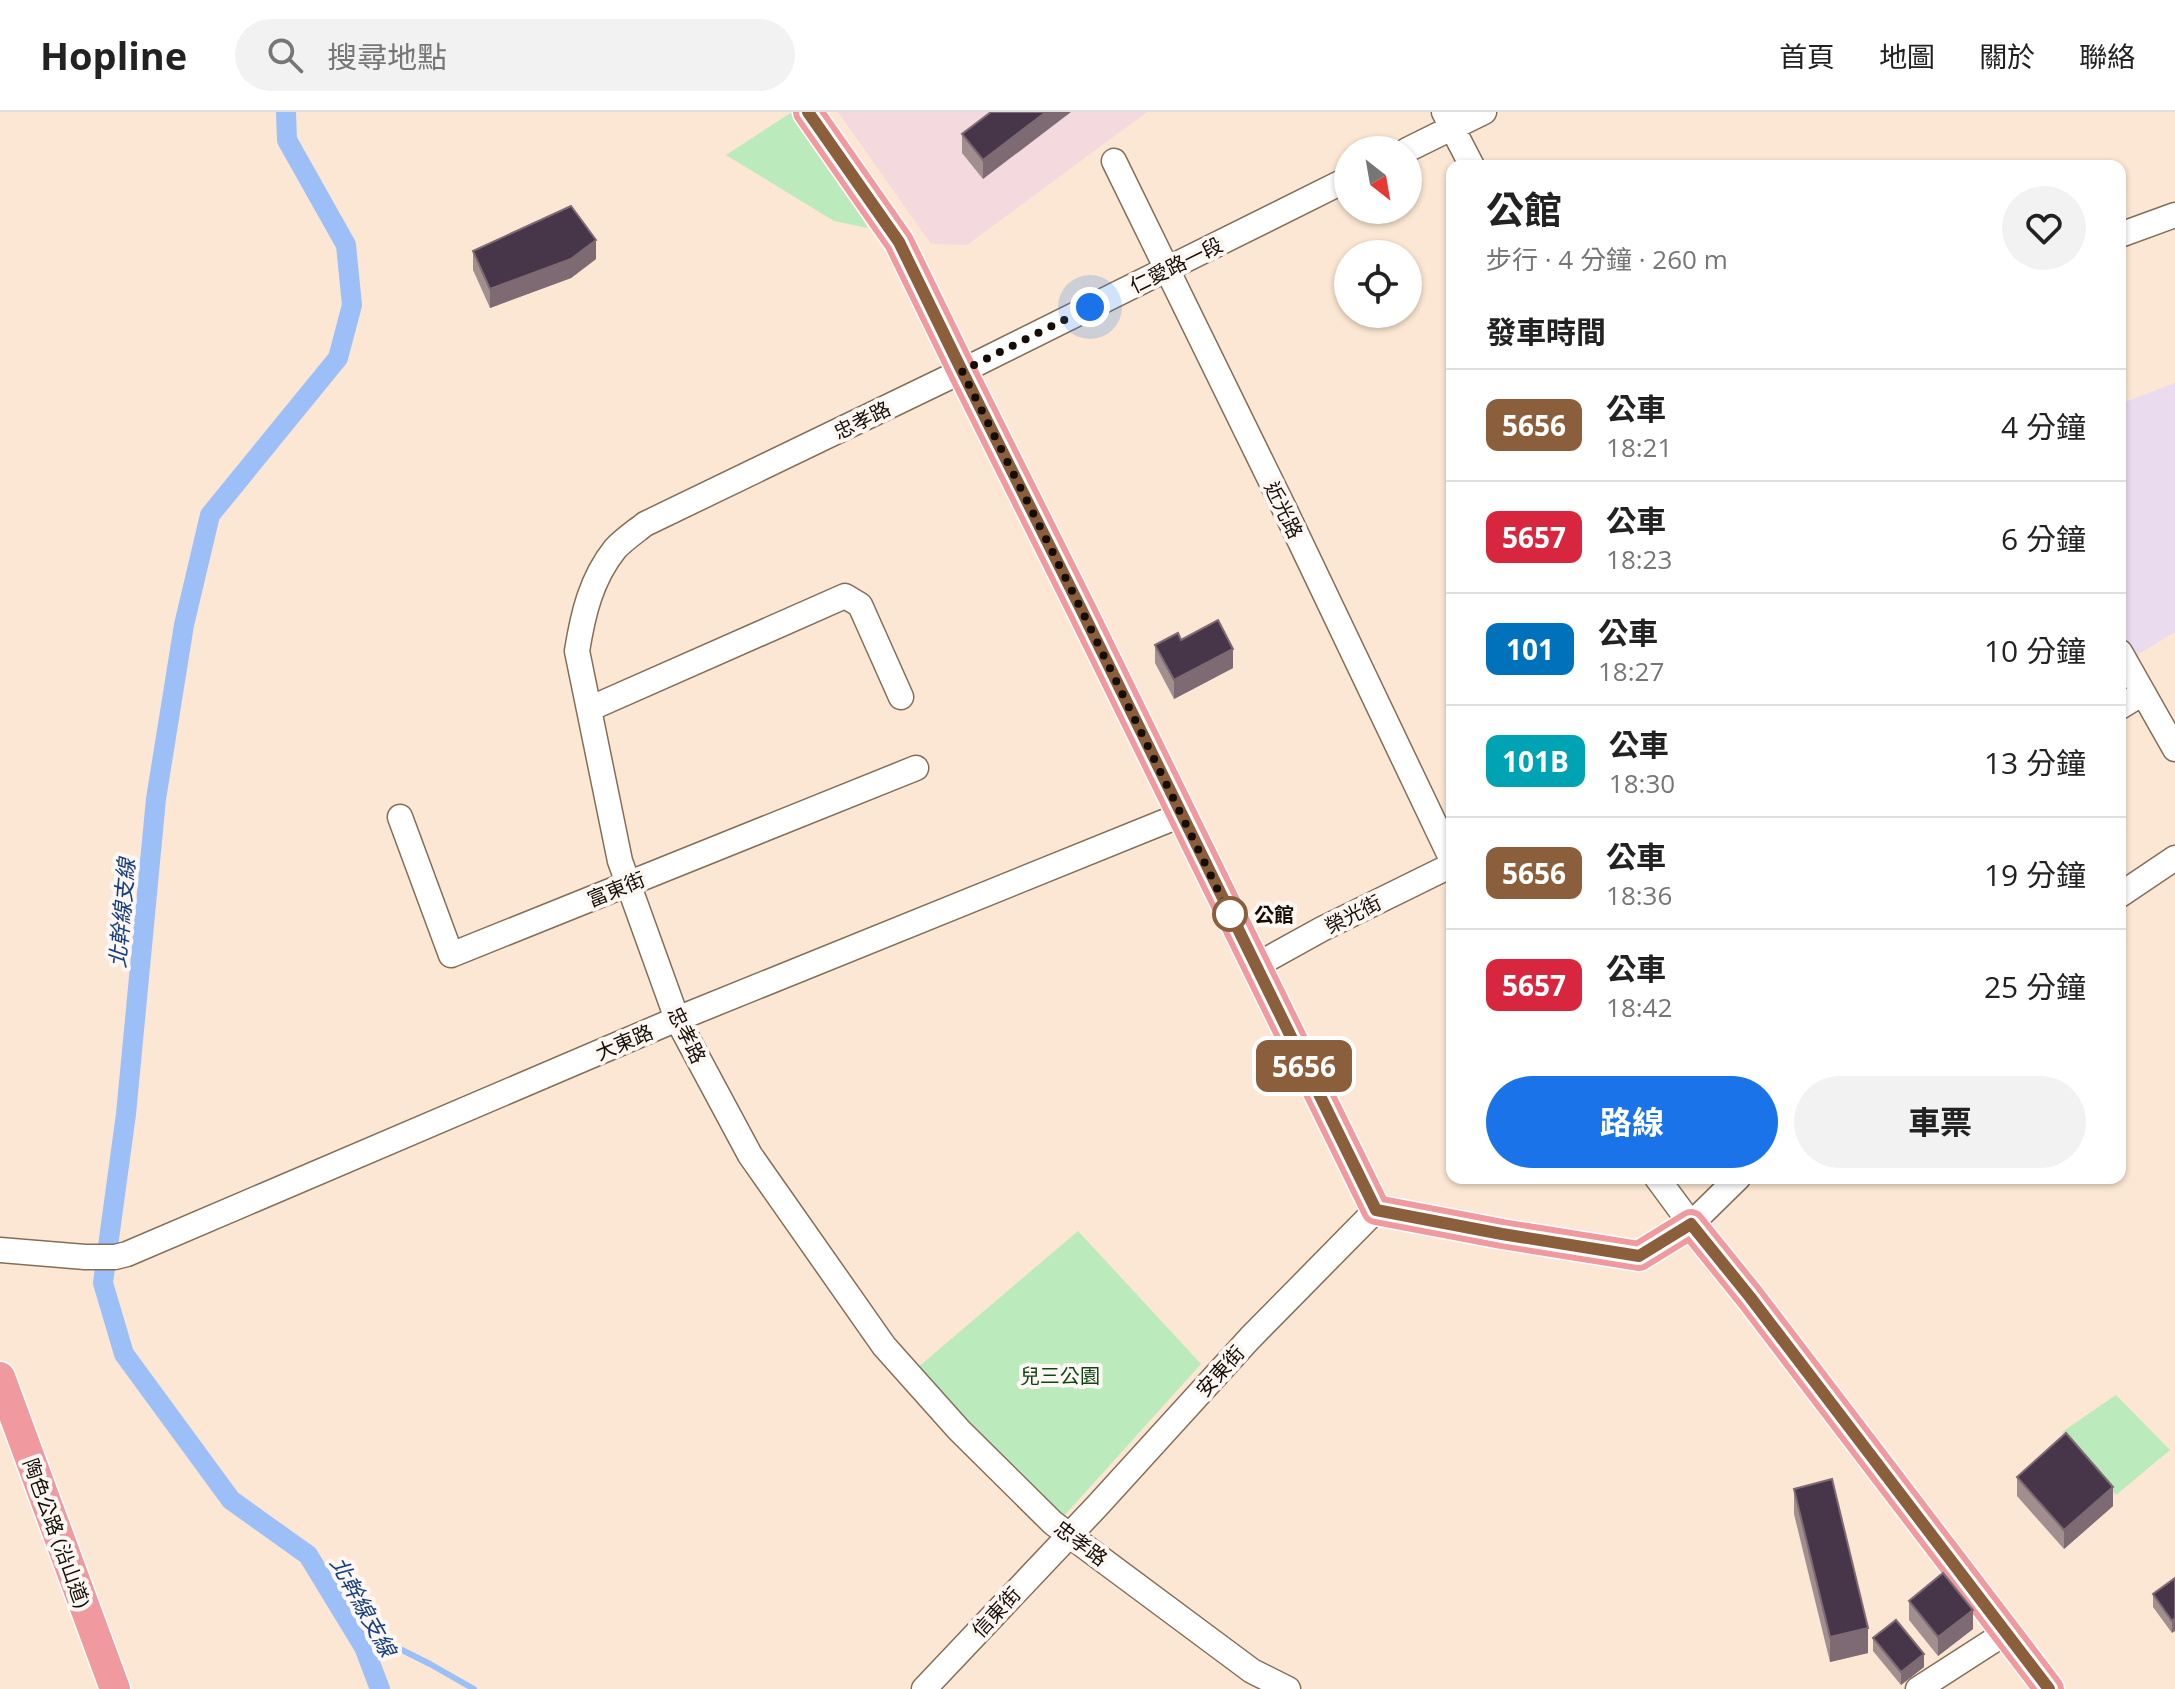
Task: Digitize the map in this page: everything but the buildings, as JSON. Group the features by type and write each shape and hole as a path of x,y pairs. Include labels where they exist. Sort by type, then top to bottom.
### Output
{"main road":[{"path":"808,112 899,242 1376,1210 1639,1256 1691,1224 2049,1689"},
{"name":"陶色公路 (沿山道)","path":"0,1377 115,1689"}],"street":[{"path":"1422,139 1449,120 1484,112"},
{"path":"1449,120 1469,160"},
{"name":"近光路","path":"1114,161 1446,850"},
{"name":"仁愛路一段","path":"962,371 1334,186"},
{"path":"2126,233 2175,215"},
{"name":"忠孝路","path":"962,371 645,524 616,548 595,579 577,651 620,861 677,1019 750,1155 903,1370 1053,1523 1244,1680 1288,1689"},
{"path":"589,709 845,596 860,605 901,697"},
{"path":"2126,663 2175,749"},
{"path":"2126,703 2143,693"},
{"name":"富東街","path":"400,817 451,955 916,768"},
{"name":"大東路","path":"0,1250 75,1256 115,1257 127,1254 677,1019 1181,815"},
{"path":"2126,891 2175,858"},
{"name":"榮光街","path":"1255,966 1446,865"},
{"path":"1661,1184 1691,1224 1732,1184"},
{"name":"安東街","path":"1068,1535 1250,1338 1376,1210"},
{"name":"信東街","path":"924,1689 1068,1535"},
{"path":"1918,1689 2005,1633"}],"shaded area":[{"path":"838,112 1147,112 967,245 931,244"},
{"path":"2175,383 2175,632 2137,655 2126,638 2126,402"}],"green space":[{"path":"792,112 821,149 868,228 834,221 726,155"},
{"name":"兒三公園","path":"1078,1231 1201,1364 1063,1517 916,1369"},
{"path":"2116,1395 2170,1450 2116,1495 2062,1432"}],"waterway":[{"name":"北幹線支線","path":"286,112 287,140 346,245 352,305 338,358 210,515 184,625 156,799 126,1114 103,1283 124,1354 231,1500 308,1555 364,1647 380,1689"},
{"path":"350,1624 474,1689"}],"bus line":[{"name":"5656","path":"808,112 899,242 1376,1210 1639,1256 1691,1224 2049,1689"}],"place":[{"name":"公館","path":"1230,914"}],"route":[{"path":"1090,307 962,371 1233,921 1230,914"}]}
